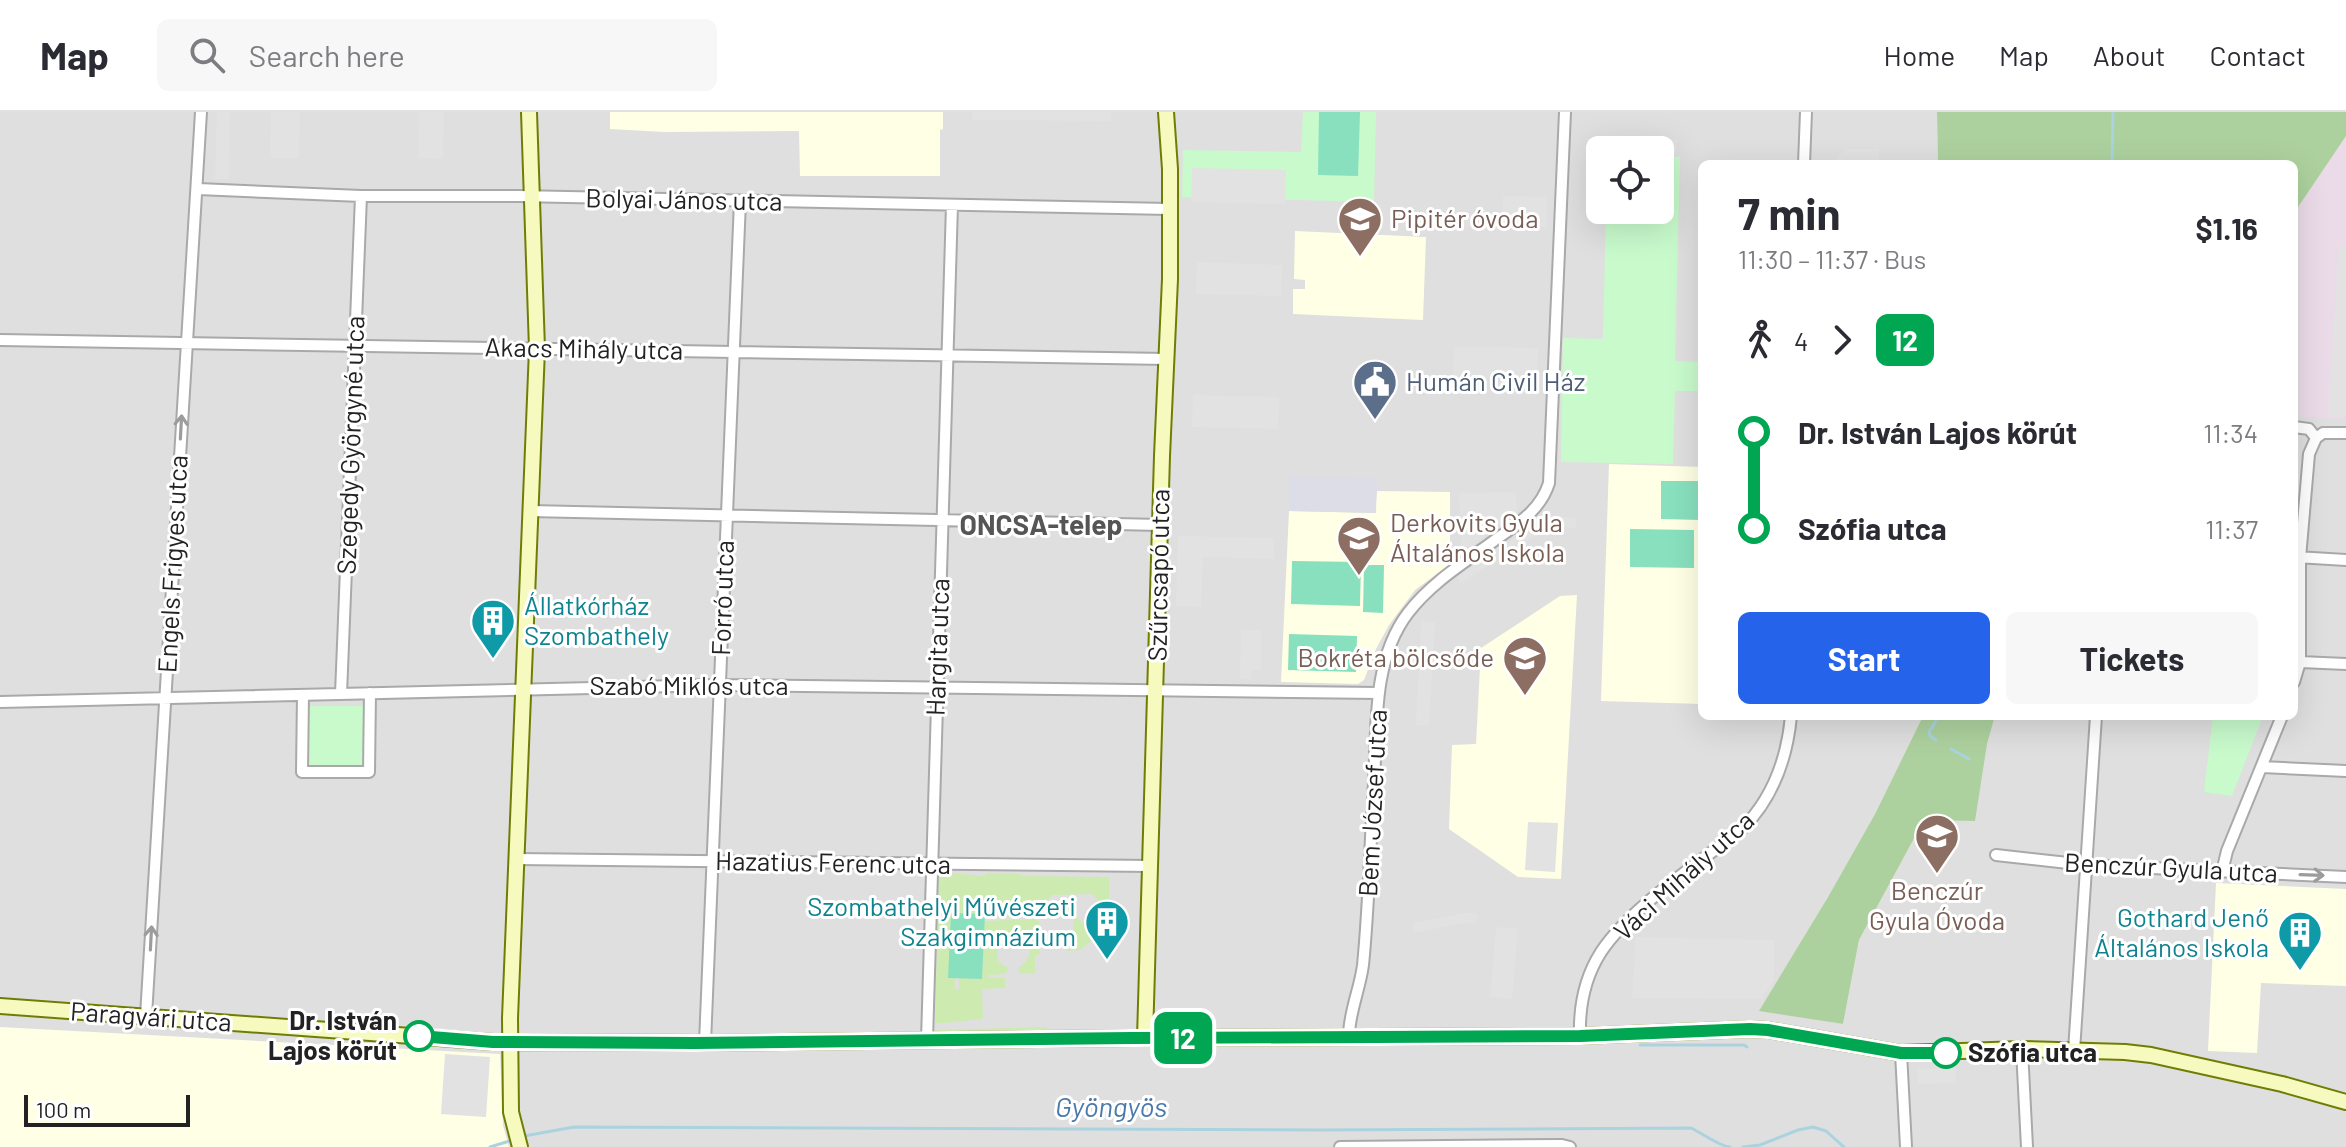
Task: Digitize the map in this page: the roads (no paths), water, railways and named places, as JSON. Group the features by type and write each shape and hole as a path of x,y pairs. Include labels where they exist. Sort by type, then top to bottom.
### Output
{"street":[{"name":"Engels Frigyes utca","path":"146,1016 201,112"},
{"path":"520,1147 511,1112 511,1042 537,349 529,112"},
{"name":"Szűrcsapó utca","path":"1145,1038 1167,359 1170,209 1166,112"},
{"name":"Bem József utca","path":"1349,1036 1362,966 1379,693 1393,641 1408,612 1437,583 1530,514 1547,491 1565,112"},
{"path":"1804,160 1806,112"},
{"name":"Bolyai János utca","path":"198,189 361,196 1170,209"},
{"name":"Szegedy Györgyné utca","path":"341,694 361,196"},
{"name":"Forró utca","path":"705,1043 740,201"},
{"name":"Hargita utca","path":"927,1040 952,205"},
{"name":"Akacs Mihály utca","path":"0,340 1167,359"},
{"path":"2298,428 2309,429 2316,438"},
{"path":"2298,549 2309,454 2316,438 2323,433 2346,433"},
{"path":"530,511 1160,525"},
{"path":"2298,558 2346,560"},
{"path":"2298,593 2298,669"},
{"path":"2300,662 2346,664"},
{"name":"Szabó Miklós utca","path":"0,702 719,685 1379,693"},
{"path":"303,695 302,772 369,772 370,693"},
{"name":"Váci Mihály utca","path":"1580,1036 1579,1013 1583,992 1601,952 1649,901 1752,818 1778,776 1790,720"},
{"path":"2074,1051 2096,720"},
{"path":"2222,872 2227,851 2280,720"},
{"path":"2262,767 2346,771"},
{"name":"Benczúr Gyula utca","path":"1996,855 2086,865 2346,877"},
{"name":"Hazatius Ferenc utca","path":"516,859 1151,866"},
{"name":"Paragvári utca","path":"0,1006 511,1042 1580,1036 1750,1029 1901,1053 2022,1049 2151,1055 2282,1084 2346,1102"},
{"path":"2022,1049 2027,1147"},
{"path":"1901,1053 1906,1147"},
{"path":"1340,1147 1570,1147"}],"waterway":[{"path":"2112,160 2113,112"},
{"path":"1936,720 1929,732 1936,740"},
{"path":"1951,749 1969,759"},
{"path":"1640,1045 1747,1047"},
{"name":"Gyöngyös","path":"524,1136 574,1127 1691,1128 1730,1147"},
{"name":"Gyöngyös","path":"1743,1147 1760,1145 1813,1127 1826,1131 1844,1147"},
{"name":"Gyöngyös","path":"490,1147 513,1140"}],"place":[{"name":"Pipitér óvoda","path":"1360,258"},
{"name":"Humán Civil Ház","path":"1375,421"},
{"name":"Derkovits Gyula Általános Iskola","path":"1359,577"},
{"name":"Állatkórház Szombathely","path":"493,660"},
{"name":"Bokréta bölcsőde","path":"1525,697"},
{"name":"Benczúr Gyula Óvoda","path":"1937,875"},
{"name":"Szombathelyi Művészeti Szakgimnázium","path":"1107,961"},
{"name":"Gothard Jenő Általános Iskola","path":"2300,972"},
{"name":"Dr. István Lajos körút","path":"419,1036"},
{"name":"Szófia utca","path":"1946,1053"}],"district":[{"name":"ONCSA-telep","path":"1041,525"}]}
